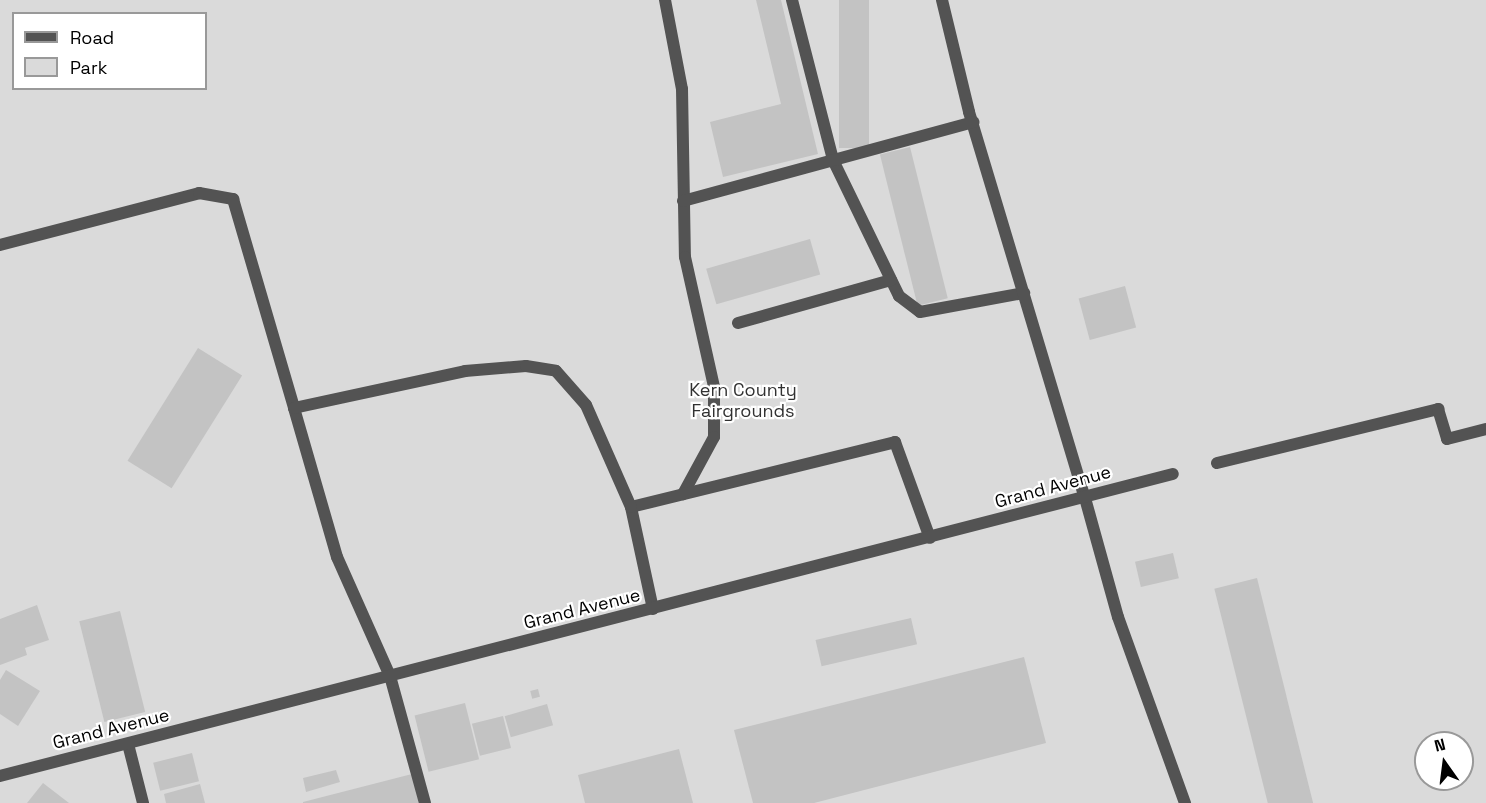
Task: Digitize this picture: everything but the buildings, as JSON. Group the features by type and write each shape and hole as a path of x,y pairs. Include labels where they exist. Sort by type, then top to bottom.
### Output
{"street":[{"path":"665,0 682,89 685,256 714,387 714,437 683,494"},
{"path":"792,0 833,160 899,296 921,312 1024,293"},
{"path":"942,0 972,122 1085,498 1118,617 1185,803"},
{"path":"683,201 972,122"},
{"path":"0,245 199,194 233,199 337,557 390,676 425,803"},
{"path":"738,322 891,280"},
{"path":"294,408 465,370 526,366 556,371 586,405 631,507 653,609"},
{"path":"1217,463 1438,409 1447,439 1486,429"},
{"path":"631,507 895,442 930,538"},
{"name":"Grand Avenue","path":"0,776 1173,474"},
{"path":"128,744 143,803"}],"green space":[{"name":"Kern County Fairgrounds","path":"0,0 1486,0 1486,803 0,803"}]}
